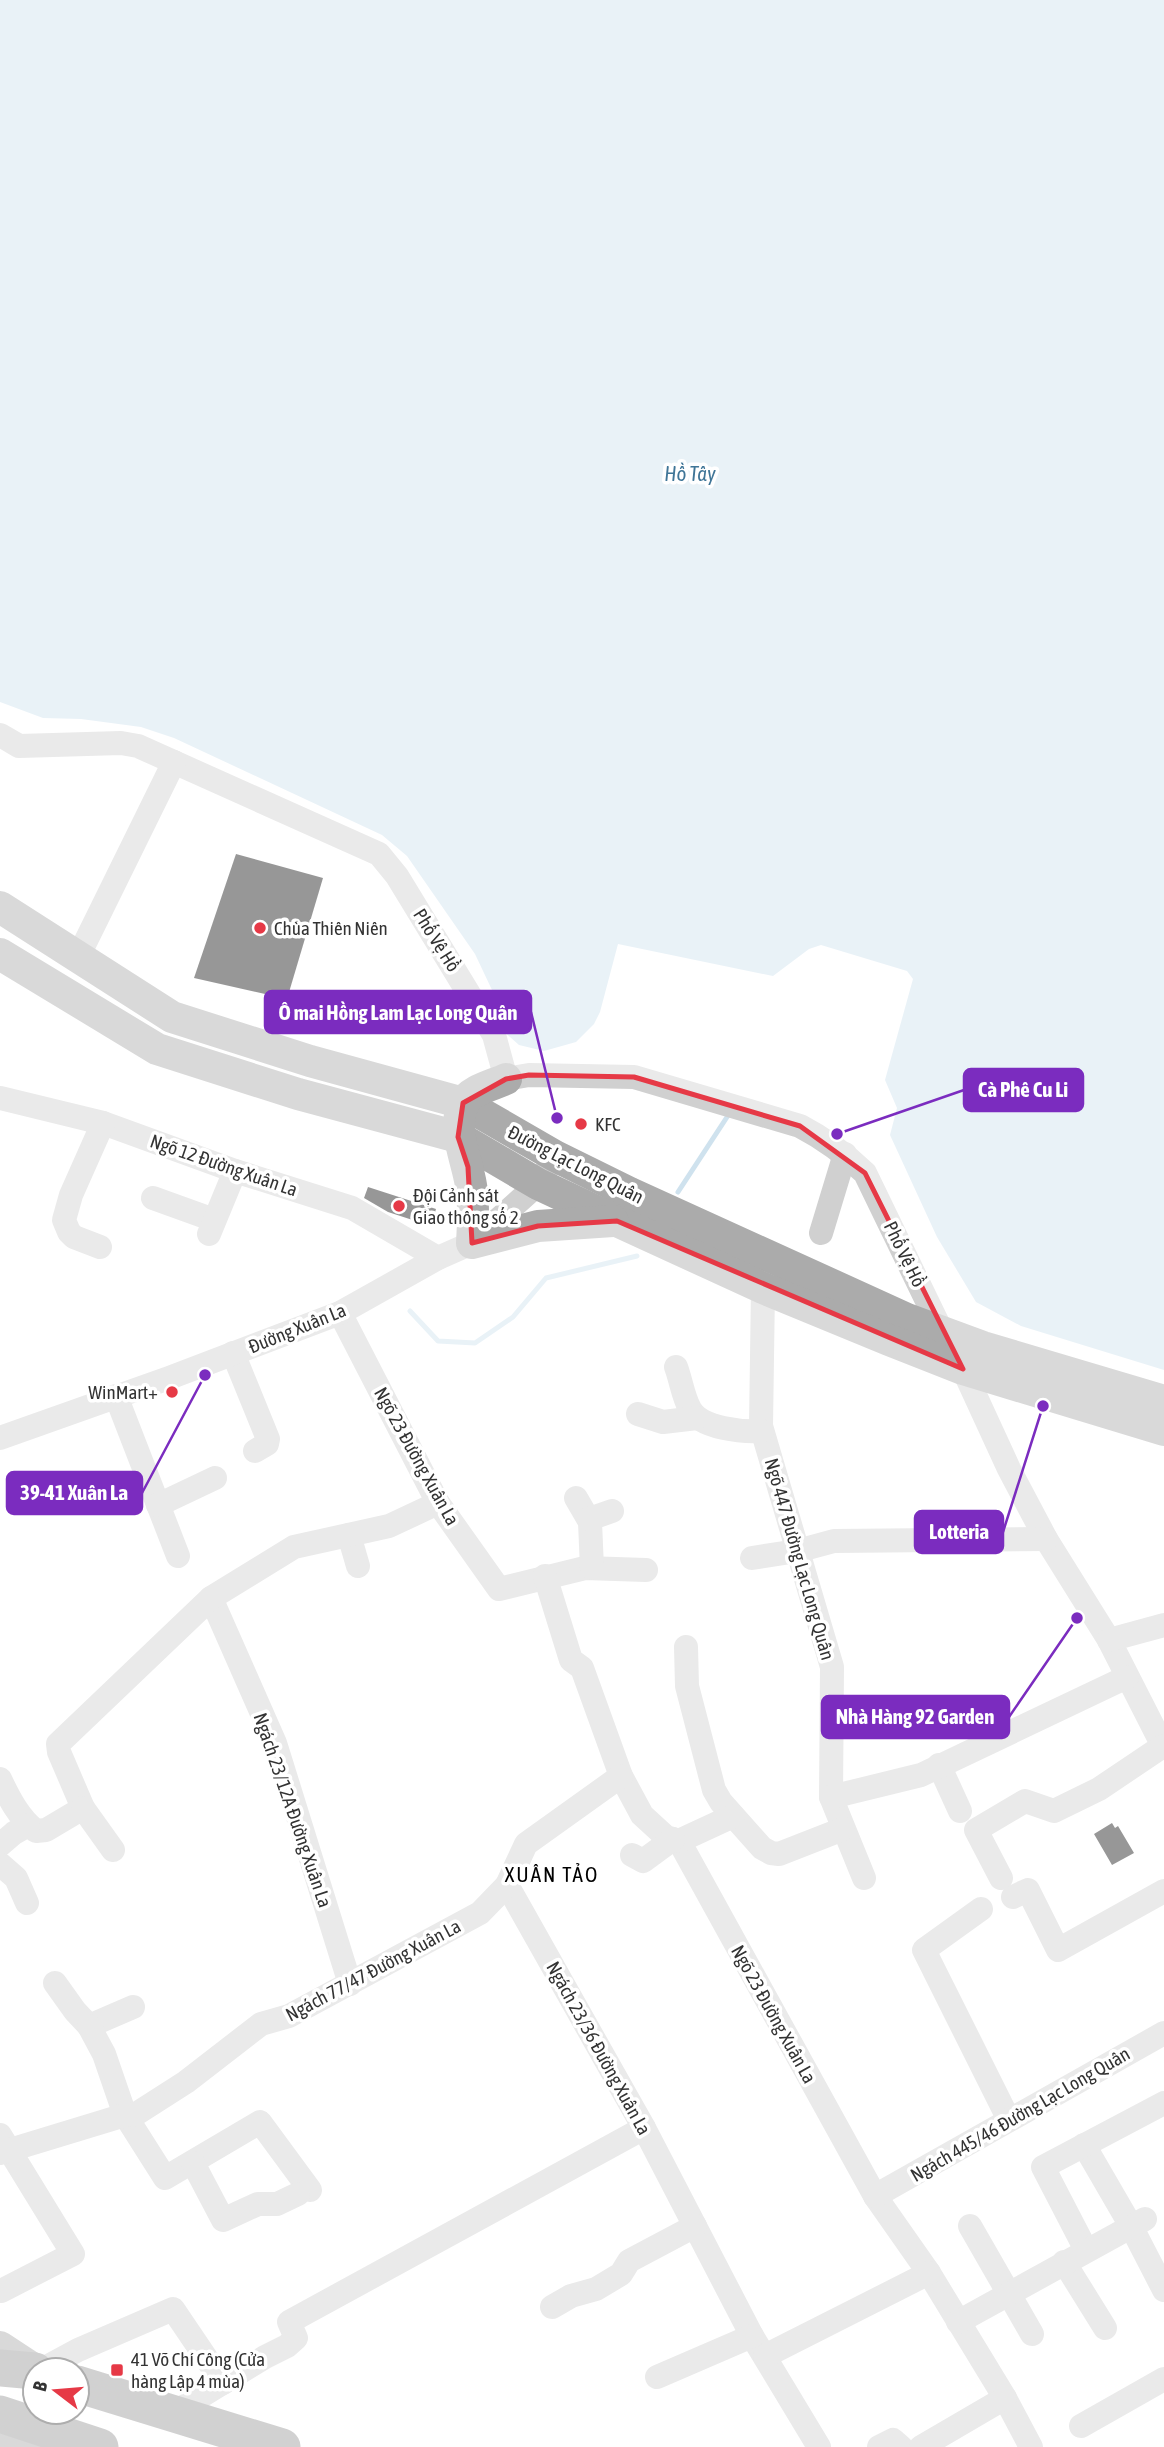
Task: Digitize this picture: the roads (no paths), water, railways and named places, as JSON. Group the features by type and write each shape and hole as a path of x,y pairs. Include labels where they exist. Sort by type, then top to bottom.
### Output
{"highway":[{"path":"0,2368 21,2369"},
{"path":"91,2388 282,2447"},
{"path":"0,2414 100,2447"}],"main road":[{"name":"Đường Lạc Long Quân","path":"0,906 172,1017 310,1061 463,1103 555,1156 630,1194 943,1334 1164,1401"},
{"name":"Đường Lạc Long Quân","path":"0,954 157,1049 298,1094 458,1137 538,1184 762,1288 963,1369 1164,1430"},
{"path":"506,1079 470,1095 463,1103 458,1137 468,1167 472,1192 472,1243 538,1226 617,1221"},
{"path":"0,2347 21,2360"},
{"path":"0,2436 34,2447"}],"street":[{"name":"Phố Vệ Hồ","path":"0,735 19,746 138,746 379,854 390,864 495,1035 506,1079 529,1075 634,1077 800,1126 845,1154 865,1173 943,1334 963,1369 999,1471 1046,1539 1109,1640 1163,1747"},
{"path":"78,957 174,762"},
{"name":"Ngõ 12 Đường Xuân La","path":"0,1098 103,1123 235,1171 352,1208 438,1258"},
{"path":"100,1247 74,1237 64,1220 71,1195 103,1123"},
{"path":"821,1233 845,1154"},
{"name":"Đường Xuân La","path":"0,1437 340,1313 438,1258 472,1243 538,1184 555,1156"},
{"path":"153,1198 211,1227 235,1171"},
{"name":"Ngõ 447 Đường Lạc Long Quân","path":"762,1288 762,1431 832,1667 831,1797 863,1878"},
{"name":"Ngõ 23 Đường Xuân La","path":"340,1313 438,1503 499,1589 545,1576 592,1569 646,1570"},
{"path":"233,1353 268,1439 267,1444 255,1451"},
{"path":"676,1367 690,1410 697,1418"},
{"path":"116,1396 178,1556"},
{"path":"638,1414 663,1422 697,1418 743,1432 762,1431"},
{"path":"0,1416 31,1426"},
{"path":"158,1505 215,1478"},
{"path":"576,1498 601,1516 592,1569"},
{"path":"113,1850 83,1808 58,1744 211,1598 294,1547 389,1525 438,1503"},
{"path":"349,1535 358,1566"},
{"path":"752,1558 797,1551 834,1541 1046,1539"},
{"name":"Ngõ 23 Đường Xuân La","path":"545,1576 571,1660 582,1668 621,1776 642,1815 666,1837 676,1840 875,2196 929,2273 1005,2398 1031,2447"},
{"name":"Ngách 23/12A Đường Xuân La","path":"211,1598 275,1743 350,1984"},
{"path":"1109,1640 1164,1625"},
{"path":"686,1647 688,1686 713,1790 733,1816 762,1848 779,1854 843,1829"},
{"path":"831,1797 921,1775 1127,1676"},
{"path":"832,1712 889,1711"},
{"path":"1163,1747 1099,1789 1054,1811 1025,1801 976,1830 1007,1887 1028,1890 1058,1950 1164,1891"},
{"path":"939,1765 960,1811"},
{"path":"507,1885 526,1844 621,1776"},
{"path":"0,1779 12,1802 28,1825 36,1831 46,1830 83,1808"},
{"path":"632,1856 643,1861 676,1840 733,1816"},
{"path":"0,1845 28,1825"},
{"path":"0,1864 16,1878 27,1903"},
{"name":"Ngách 77/47 Đường Xuân La","path":"3,2146 136,2114 186,2082 261,2024 289,2016 480,1913 507,1885"},
{"name":"Ngách 23/36 Đường Xuân La","path":"507,1885 644,2127 758,2346 819,2447"},
{"path":"981,1909 925,1950 1009,2120"},
{"path":"55,1983 89,2026 107,2062 125,2115 165,2178 260,2122 304,2192 277,2204 258,2204 227,2229 193,2163"},
{"path":"89,2026 133,2007"},
{"name":"Ngách 445/46 Đường Lạc Long Quân","path":"875,2196 1164,2033"},
{"path":"1086,2250 1043,2167 1164,2103"},
{"path":"172,2414 287,2346 296,2337 289,2322 644,2127"},
{"path":"1084,2145 1138,2222 1164,2290"},
{"path":"1,2291 74,2254 3,2146"},
{"path":"958,2322 1138,2222"},
{"path":"552,2307 571,2295 591,2291 606,2284 621,2274 629,2261 695,2226"},
{"path":"970,2226 1032,2334"},
{"path":"1064,2262 1105,2328"},
{"path":"657,2377 758,2346 929,2273"},
{"path":"66,2356 173,2309 223,2383"},
{"path":"1081,2426 1164,2379"},
{"path":"921,2447 1005,2398"},
{"path":"879,2447 893,2441 901,2447"}],"water":[{"name":"Hồ Tây","path":"0,0 1164,0 1164,1370 1021,1326 976,1302 937,1237 890,1135 897,1108 885,1080 913,979 907,971 821,945 809,949 773,976 618,944 600,1012 594,1024 576,1042 544,1051 519,1045 502,1030 492,990 475,954 407,856 382,835 174,738 141,727 81,719 43,718 0,702"}],"waterway":[{"path":"678,1192 729,1114"},
{"path":"410,1311 438,1341 475,1343 513,1317 546,1278 637,1256"}],"place":[{"name":"Chùa Thiên Niên","path":"260,928"},
{"name":"Ô mai Hồng Lam Lạc Long Quân","path":"557,1118"},
{"name":"KFC","path":"581,1124"},
{"name":"Cà Phê Cu Li","path":"837,1134"},
{"name":"Đội Cảnh sát Giao thông số 2","path":"399,1206"},
{"name":"39-41 Xuân La","path":"205,1375"},
{"name":"WinMart+","path":"172,1392"},
{"name":"Lotteria","path":"1043,1406"},
{"name":"Nhà Hàng 92 Garden","path":"1077,1618"},
{"name":"41 Võ Chí Công (Cửa hàng Lập 4 mùa)","path":"117,2370"}],"district":[{"name":"XUÂN TẢO","path":"552,1875"}]}
